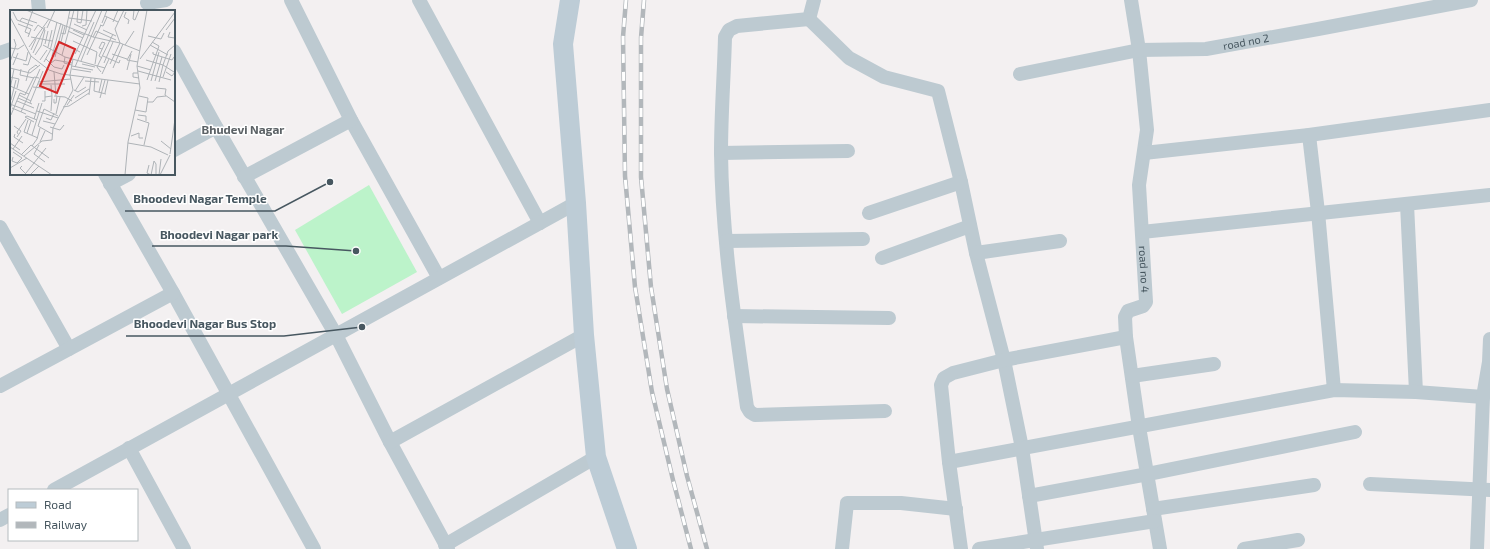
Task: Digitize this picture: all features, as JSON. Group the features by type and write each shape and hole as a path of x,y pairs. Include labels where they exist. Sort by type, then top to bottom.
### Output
{"street":[{"path":"38,0 39,10"},
{"path":"148,5 166,0"},
{"path":"291,0 351,120 439,278"},
{"path":"420,0 540,223"},
{"path":"570,0 563,44 576,203 584,335 596,457 627,549"},
{"path":"808,19 814,0"},
{"name":"road no 4","path":"1131,0 1139,50 1147,130 1139,185 1146,302 1143,306 1128,312 1125,317 1126,337 1139,427 1160,549"},
{"name":"road no 2","path":"1020,74 1139,50 1206,49 1318,30 1471,0"},
{"path":"885,411 755,415 750,412 747,407 734,316 726,241 721,153 725,37 729,30 737,26 808,19 849,58 884,77 938,91 961,182 976,253 1004,360 1022,448 1036,545"},
{"path":"0,54 10,49"},
{"path":"175,53 216,128 336,336 390,442 447,547 596,457"},
{"path":"1144,153 1309,135 1490,110"},
{"path":"244,177 351,120"},
{"path":"175,149 216,128"},
{"path":"1309,135 1318,212 1334,390"},
{"path":"721,153 848,151"},
{"path":"125,175 108,179 173,293 314,549"},
{"path":"868,212 961,182"},
{"path":"1142,232 1318,212 1490,195"},
{"path":"56,489 576,203"},
{"path":"1406,204 1416,392"},
{"path":"882,258 970,226"},
{"path":"0,227 69,349"},
{"path":"726,241 863,239"},
{"path":"976,253 1060,241"},
{"path":"0,386 173,293"},
{"path":"734,316 889,318"},
{"path":"390,442 584,335"},
{"path":"961,549 949,462 941,385 944,378 953,373 1004,360 1126,337"},
{"path":"1477,549 1484,490 1483,398 1489,362 1490,339"},
{"path":"1132,376 1214,364"},
{"path":"949,462 1334,390 1416,392 1483,398"},
{"path":"1029,496 1148,474 1355,432"},
{"path":"129,448 184,549"},
{"path":"979,549 1036,545 1154,515 1314,484"},
{"path":"1370,484 1484,490"},
{"path":"842,549 846,504 901,503 956,509"},
{"path":"1244,549 1298,540"}],"green space":[{"path":"369,185 417,272 342,314 295,230"}],"railway":[{"path":"626,0 623,37 625,176 635,287 652,392 691,549"},
{"path":"644,0 641,38 641,177 651,287 667,389 687,476 707,549"}],"place":[{"name":"Bhoodevi Nagar Temple","path":"330,182"},
{"name":"Bhoodevi Nagar park","path":"356,251"},
{"name":"Bhoodevi Nagar Bus Stop","path":"362,327"}],"district":[{"name":"Bhudevi Nagar","path":"243,130"}]}
